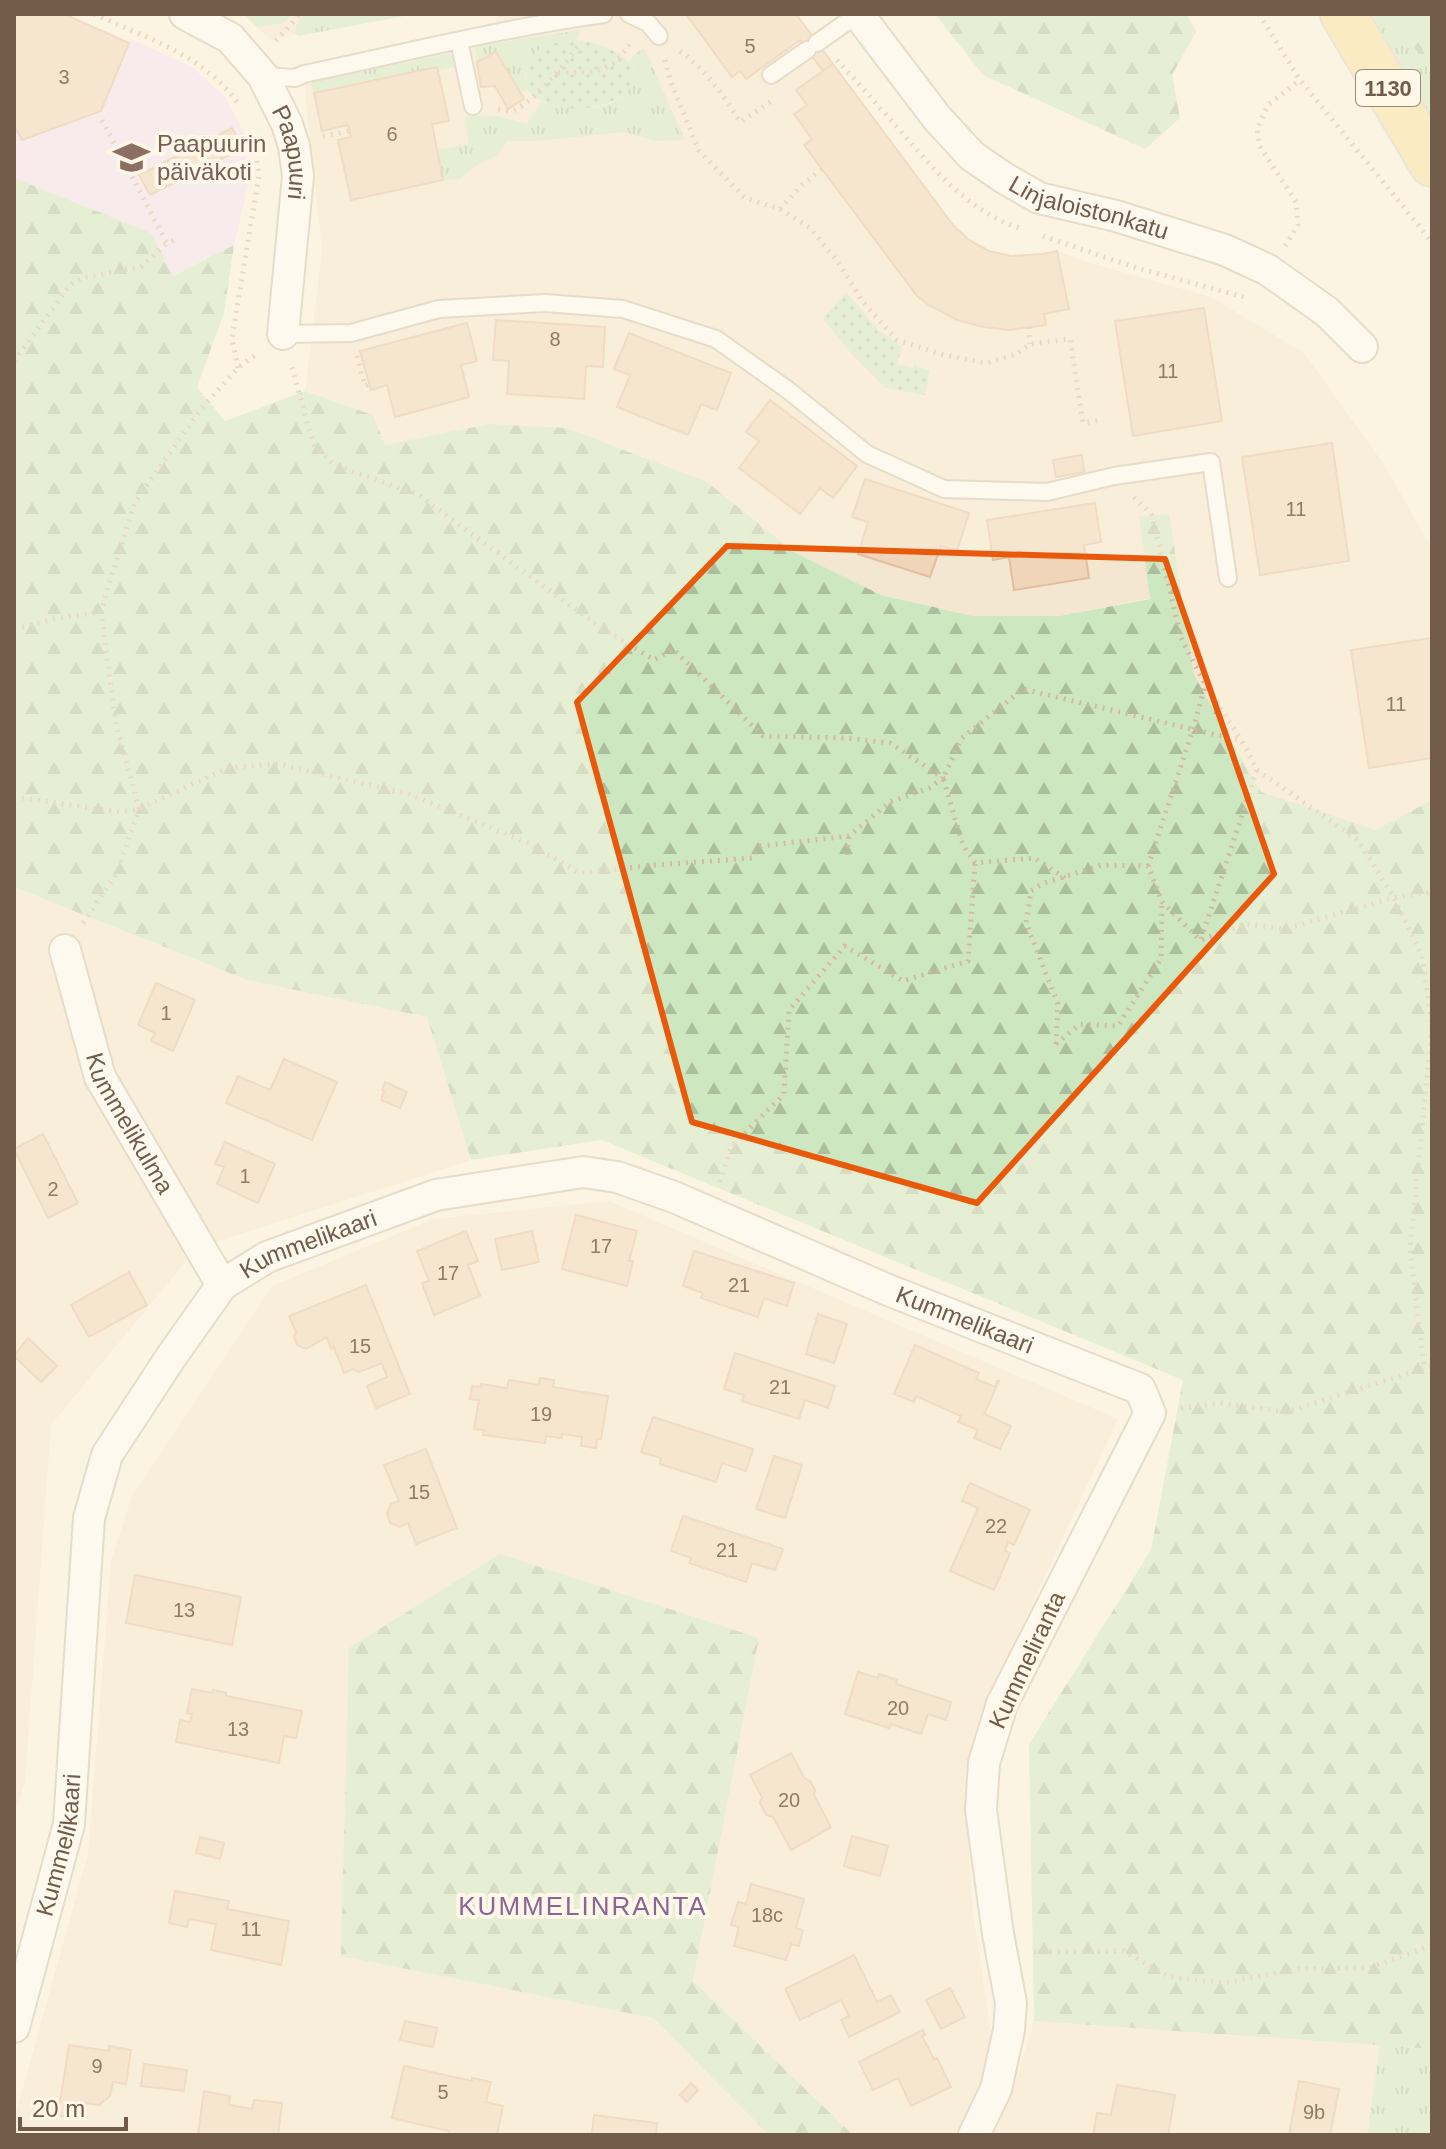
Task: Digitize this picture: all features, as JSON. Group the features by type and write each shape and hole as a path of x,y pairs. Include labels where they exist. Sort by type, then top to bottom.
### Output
{"main road":[{"name":"1130","path":"1343,14 1432,164"}],"street":[{"name":"Paapuuri","path":"185,14 267,62 294,146 298,176 283,334"},
{"name":"Linjaloistonkatu","path":"858,14 937,118 972,156 1004,178 1039,198 1182,235 1268,270 1327,312 1362,347"},
{"name":"Kummelikulma","path":"65,950 100,1077 222,1285"},
{"name":"Kummelikaari","path":"14,2027 69,1824 89,1518 107,1455 222,1285 267,1257 436,1195 583,1172 617,1177 674,1197 1145,1401"},
{"name":"Kummeliranta","path":"974,2135 996,2089 1009,2030 1011,2003 981,1810 984,1763 1002,1704 1145,1401"}],"lane":[{"path":"267,62 295,78 459,41 604,14"},
{"path":"629,14 648,23 659,36"},
{"path":"771,75 858,14"},
{"path":"459,41 473,106"},
{"path":"283,334 351,333 439,309 545,303 623,309 716,339 788,390 867,454 944,489 1047,492 1114,476 1211,462 1228,578"}],"path":[{"path":"94,14 191,58 223,84 242,110"},
{"path":"267,62 282,33 300,14"},
{"path":"1259,14 1300,80 1432,242"},
{"path":"659,36 694,61 740,122 777,98"},
{"path":"659,36 671,82 699,151 745,198 780,209 810,228 840,265 863,302 897,340 944,355 986,363 1015,355 1030,344 1070,339 1083,423 1101,420"},
{"path":"557,73 600,72 622,56 633,39"},
{"path":"473,106 512,112 557,73 582,41"},
{"path":"1280,253 1298,225 1296,202 1259,145 1257,129 1268,105 1300,80"},
{"path":"102,120 167,243"},
{"path":"238,368 232,338 259,175 253,135 248,123"},
{"path":"312,139 350,131"},
{"path":"780,209 822,169"},
{"path":"14,361 70,285 82,278 141,267 167,243 177,239"},
{"path":"1029,327 1030,344"},
{"path":"351,333 365,386 370,384"},
{"path":"65,950 117,873 139,809 116,724 101,612 135,502 201,409 238,368 283,334 314,445 334,465 417,494 593,622 654,660 673,649 763,736 845,738 890,743 943,778 963,845 975,863 968,961 903,981 845,946 789,1010 784,1094 731,1147 710,1213"},
{"path":"1114,476 1152,515 1181,638 1257,770 1358,840 1394,898 1422,956 1432,1027 1410,1248 1424,1367"},
{"path":"14,627 101,612"},
{"path":"1148,866 1102,865 1044,883 1031,891 1026,923 1058,1004 1056,1044 1080,1024 1118,1026 1161,959 1162,902 1148,866 1205,684"},
{"path":"14,797 121,812 139,809 228,768 278,764 409,794 528,843 580,873 752,858 761,846 849,836 890,802 929,788 943,778 962,738 1023,689 1242,741"},
{"path":"1200,940 1257,770"},
{"path":"847,855 849,836"},
{"path":"975,863 1034,858 1065,878"},
{"path":"1200,940 1246,924 1284,929 1394,898 1432,892"},
{"path":"1162,902 1200,940"},
{"path":"1145,1401 1220,1403 1286,1412 1432,1366"},
{"path":"1001,1953 1123,1951 1170,1977 1224,1983 1298,1969 1369,1968 1432,1945"}],"highlighted area":[{"path":"727,546 1165,559 1274,874 977,1203 692,1122 577,702"}],"shaded area":[{"name":"Paapuurin päiväkoti","path":"14,14 128,43 131,39 192,67 226,98 246,137 249,182 234,245 173,276 151,233 14,178"},
{"path":"243,14 414,14 270,39"},
{"path":"498,14 795,14 953,225 969,240 989,251 1011,256 1057,251 1211,297 1304,353 1384,464 1432,549 1432,800 1376,830 1261,793 1194,675 1168,514 1140,517 1151,598 1059,616 973,616 881,595 794,552 707,482 489,424 385,445 373,415 305,391 322,250 304,83 352,53 495,24"},
{"path":"14,887 247,980 427,1017 471,1160 197,1248 51,1425 25,1781 14,1817"},
{"path":"609,1201 1118,1419 994,1686 965,1801 973,1912 991,2031 986,2069 971,2112 955,2135 853,2135 693,1981 759,1638 341,1956 653,2018 769,2135 14,2135 14,2120 88,1854 111,1561 132,1496 272,1286 433,1219"},
{"path":"1034,2021 1380,2045 1367,2135 993,2135 1012,2093"}],"green space":[{"path":"243,14 293,14 283,23 257,27"},
{"path":"305,14 414,14 299,36 294,33"},
{"path":"935,14 1187,14 1196,32 1172,75 1180,118 1145,149 983,75"},
{"path":"1365,14 1392,14 1432,74 1432,120"},
{"path":"1392,14 1432,14 1432,74"},
{"path":"580,30 577,41 562,41 525,74 527,90 520,93 477,62 475,46"},
{"path":"562,41 591,42 617,53 632,67 634,80 626,92 611,102 590,108 568,108 546,103 527,90 528,63 543,47"},
{"path":"643,48 685,140 657,141 624,132 507,141 498,155 477,165 460,179 443,180 437,150 469,144 464,117 496,116 527,124 541,102 589,108 613,102 629,87 634,68 629,63"},
{"path":"448,54 456,58 460,66 438,70 437,67 314,93 311,84 315,81"},
{"path":"14,178 151,233 173,276 234,245 224,313 197,387 225,421 305,391 373,415 385,445 489,424 566,428 707,482 794,552 881,595 973,616 1059,616 1150,599 1139,516 1169,514 1194,675 1261,792 1376,830 1432,800 1432,2049 1034,2021 1029,1744 1151,1550 1183,1380 602,1140 471,1160 427,1017 247,980 14,887"},
{"path":"846,292 879,331 902,347 897,364 913,368 915,363 930,370 925,395 886,388 823,319"},
{"path":"500,1554 759,1638 693,1981 853,2135 769,2135 653,2018 341,1956 349,1648"},
{"path":"1380,2045 1432,2049 1432,2135 1367,2135"}],"building":[{"path":"14,14 64,14 129,43 101,111 22,140 14,125"},
{"path":"686,14 796,14 833,64 823,71 800,40 746,79 740,71 732,77"},
{"path":"496,52 524,99 508,109 495,86 481,87 477,62"},
{"path":"833,64 953,225 969,240 989,251 1011,256 1057,251 1069,309 1044,314 1046,325 1009,330 957,320 917,296 804,145 812,139 794,114 807,105 796,90"},
{"path":"437,67 449,121 432,124 443,180 351,200 338,140 351,137 348,125 322,131 314,93"},
{"path":"232,128 243,148 150,195 139,175"},
{"path":"1204,308 1222,421 1133,436 1115,321"},
{"path":"496,320 605,327 603,367 586,366 584,399 507,394 509,361 493,360"},
{"path":"467,323 477,361 461,365 469,397 395,417 387,385 371,390 360,351"},
{"path":"629,333 731,373 717,410 701,404 688,435 617,407 630,375 614,369"},
{"path":"770,400 857,466 833,498 820,488 800,514 739,468 759,441 746,432"},
{"path":"1332,443 1349,561 1260,575 1242,457"},
{"path":"1082,455 1084,472 1056,477 1053,460"},
{"path":"865,479 969,513 957,551 941,546 930,577 858,554 868,522 852,517"},
{"path":"1095,503 1101,542 1084,545 1089,578 1014,590 1009,557 993,560 987,520"},
{"path":"1432,638 1432,758 1369,768 1351,650"},
{"path":"156,983 195,1000 173,1051 151,1041 155,1033 138,1025"},
{"path":"284,1059 337,1082 312,1140 226,1103 238,1076 270,1090"},
{"path":"385,1082 407,1092 400,1108 381,1100"},
{"path":"43,1134 78,1203 48,1218 14,1149"},
{"path":"225,1142 275,1164 258,1203 217,1184 224,1167 215,1164"},
{"path":"576,1215 637,1231 629,1261 633,1261 627,1286 562,1269"},
{"path":"466,1231 478,1261 468,1265 480,1296 434,1315 422,1283 429,1281 417,1251"},
{"path":"532,1231 539,1262 502,1270 495,1239"},
{"path":"694,1251 794,1283 787,1306 764,1298 758,1317 701,1298 703,1293 683,1286"},
{"path":"129,1272 147,1305 89,1337 71,1305"},
{"path":"366,1285 410,1394 376,1408 367,1386 387,1377 382,1363 359,1372 353,1369 344,1373 327,1337 306,1349 297,1345 296,1332 289,1316"},
{"path":"818,1314 847,1324 834,1363 806,1354"},
{"path":"28,1338 57,1366 41,1382 14,1356"},
{"path":"915,1345 979,1373 976,1379 995,1387 999,1381 984,1414 1011,1426 1000,1449 974,1438 978,1430 958,1422 961,1416 916,1396 914,1402 894,1394"},
{"path":"735,1353 835,1386 828,1408 805,1400 799,1419 742,1401 744,1395 724,1389"},
{"path":"540,1378 554,1380 553,1387 608,1396 601,1439 597,1439 596,1448 581,1446 582,1437 562,1434 562,1438 546,1436 545,1443 483,1435 484,1430 474,1429 479,1400 470,1399 472,1386 481,1387 481,1384 507,1388 509,1380 539,1385"},
{"path":"653,1417 753,1449 746,1471 722,1463 716,1482 660,1464 661,1458 641,1452"},
{"path":"426,1449 457,1528 416,1544 408,1523 400,1527 390,1523 387,1513 391,1504 399,1501 384,1465"},
{"path":"774,1456 802,1465 785,1518 756,1509"},
{"path":"970,1483 1030,1510 1014,1545 1008,1542 1005,1551 1010,1553 994,1590 950,1571 978,1508 962,1501"},
{"path":"683,1516 783,1549 775,1570 752,1563 746,1582 689,1563 691,1558 671,1551"},
{"path":"135,1575 241,1597 232,1645 126,1623"},
{"path":"858,1672 878,1678 879,1674 897,1680 896,1684 951,1702 946,1720 928,1714 921,1734 845,1714"},
{"path":"192,1689 212,1693 213,1690 226,1693 226,1696 302,1711 296,1738 284,1736 279,1763 176,1742 180,1720 190,1722 192,1714 187,1713"},
{"path":"791,1753 805,1779 815,1790 814,1795 831,1827 791,1850 773,1817 766,1815 760,1803 762,1797 750,1775"},
{"path":"852,1836 888,1846 880,1876 844,1866"},
{"path":"200,1837 224,1843 220,1859 196,1853"},
{"path":"751,1884 804,1899 796,1928 803,1930 799,1946 791,1944 786,1960 734,1946 739,1927 731,1925 738,1902 746,1904"},
{"path":"175,1891 229,1901 227,1909 289,1921 281,1965 211,1950 216,1924 189,1919 187,1927 169,1923"},
{"path":"854,1955 877,2002 891,1995 900,2012 849,2037 841,2020 849,2016 841,2000 800,2020 785,1989"},
{"path":"950,1988 965,2017 941,2029 926,2000"},
{"path":"405,2021 437,2028 433,2047 400,2040"},
{"path":"923,2030 925,2035 922,2036 951,2087 911,2106 898,2078 873,2090 859,2062"},
{"path":"69,2045 109,2051 109,2046 131,2050 126,2084 113,2082 110,2096 99,2105 85,2103 82,2119 58,2115"},
{"path":"144,2064 187,2070 184,2091 141,2086"},
{"path":"404,2066 472,2081 472,2078 491,2082 486,2102 503,2106 497,2135 448,2135 449,2131 392,2118"},
{"path":"1299,2081 1339,2089 1330,2135 1289,2135"},
{"path":"691,2083 698,2090 687,2102 680,2095"},
{"path":"1117,2085 1175,2095 1168,2135 1093,2135 1097,2113 1111,2115"},
{"path":"204,2091 230,2096 229,2105 252,2109 254,2100 282,2103 278,2135 198,2135"},
{"path":"594,2115 657,2123 656,2135 588,2135 592,2134"}],"place":[{"name":"Paapuurin päiväkoti","path":"131,158"}],"district":[{"name":"KUMMELINRANTA","path":"583,1906"}]}
